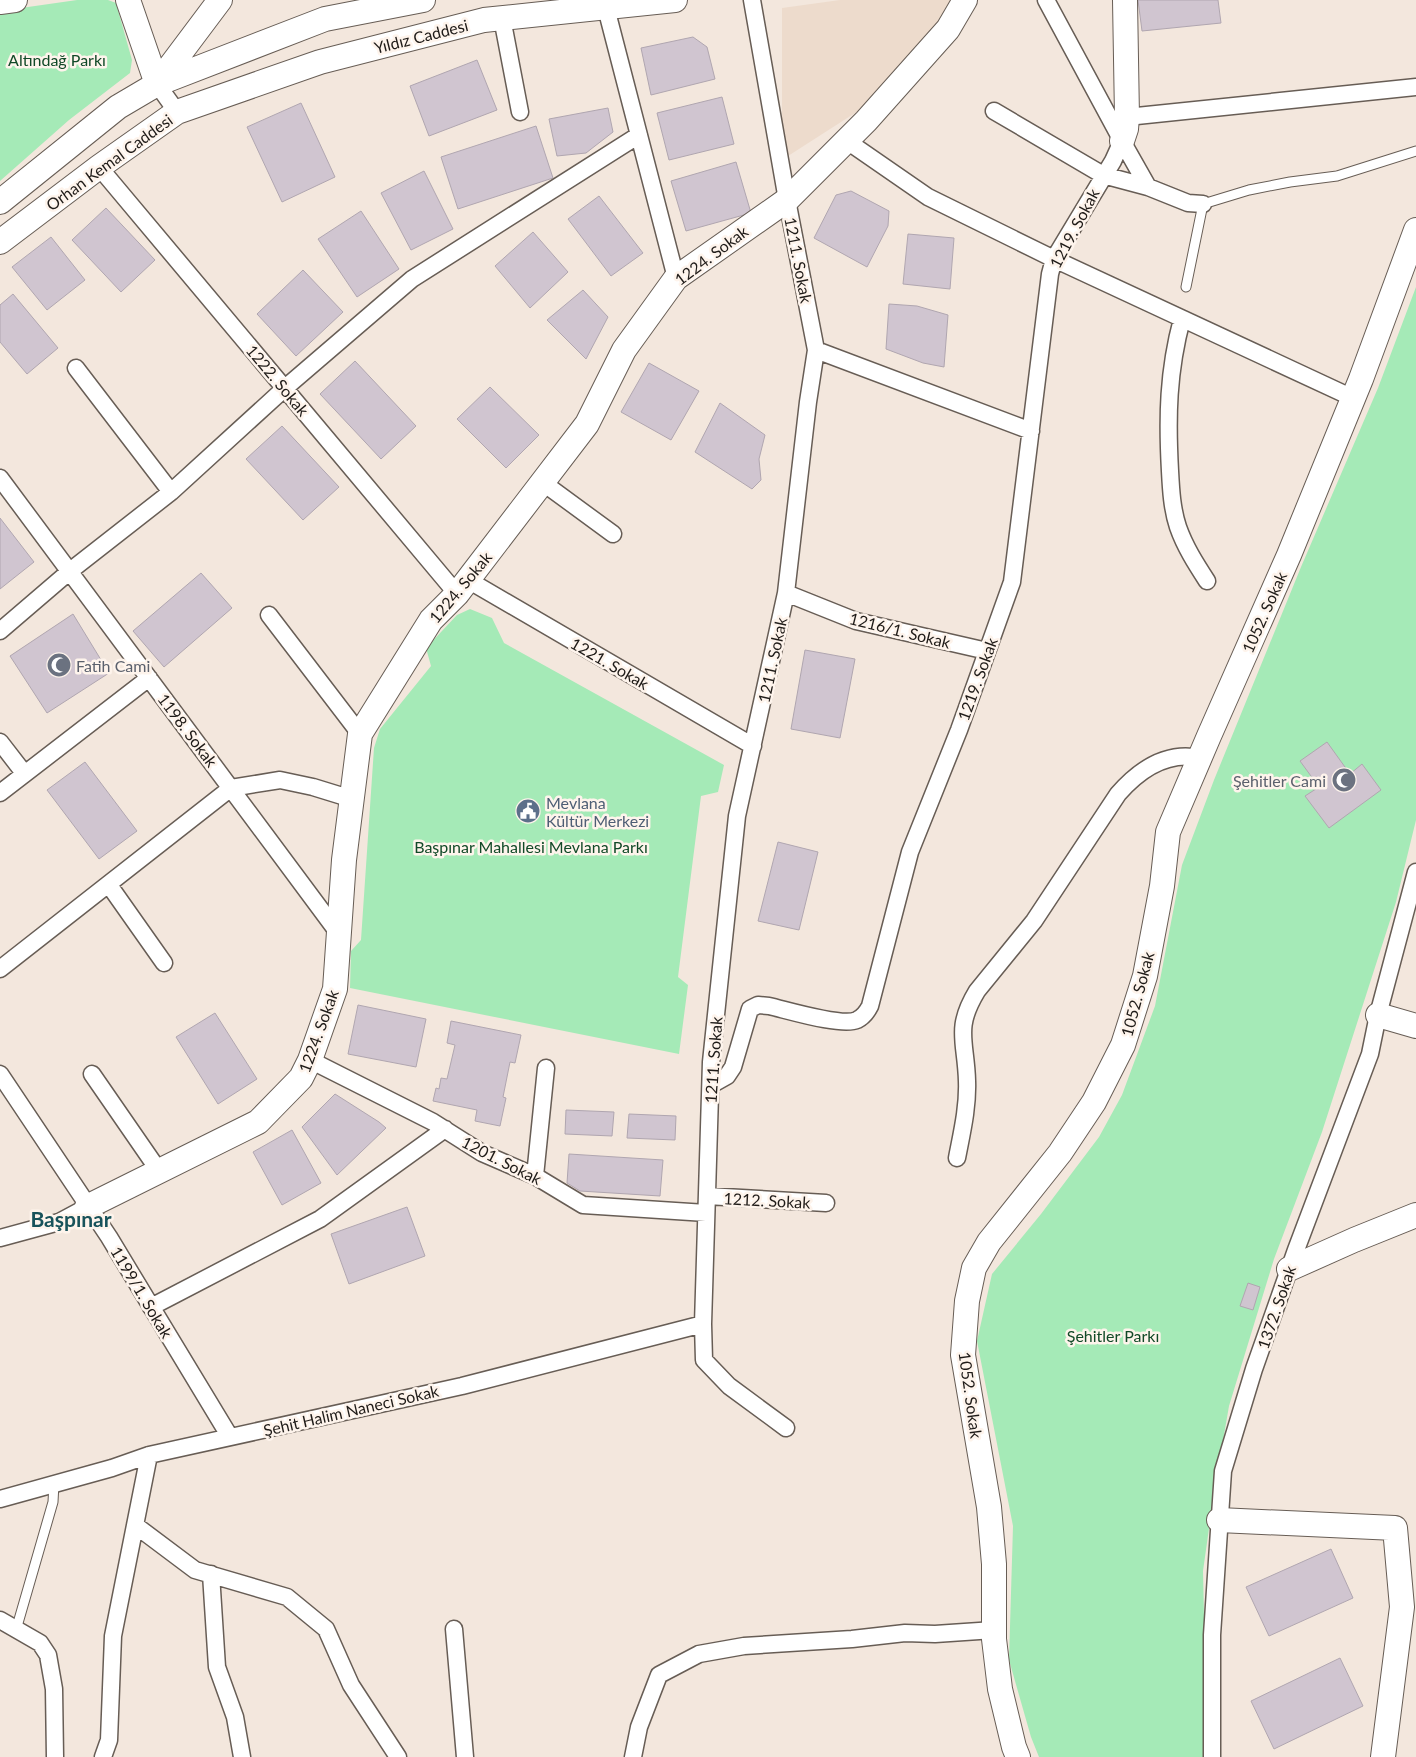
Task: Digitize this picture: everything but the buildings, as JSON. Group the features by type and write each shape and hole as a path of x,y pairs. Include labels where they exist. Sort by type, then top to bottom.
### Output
{"street":[{"path":"0,2 15,0"},
{"path":"128,0 157,84"},
{"path":"157,84 220,0"},
{"path":"157,84 325,19 423,0"},
{"name":"Yıldız Caddesi","path":"177,112 320,62 484,20 674,0"},
{"name":"1211. Sokak","path":"752,0 787,200 816,350 808,402 786,593 737,816 711,1062 702,1324 704,1360 729,1386 786,1428"},
{"name":"1224. Sokak","path":"87,1207 258,1122 301,1078 310,1060 335,989 344,860 360,734 431,620 463,587 587,424 624,350 676,278 787,200 847,141 948,29 965,0"},
{"path":"1046,0 1148,187"},
{"path":"1122,141 1127,117 1125,0"},
{"path":"606,8 676,278"},
{"path":"502,18 520,112"},
{"name":"Orhan Kemal Caddesi","path":"0,202 118,107 157,84 177,112 99,166 0,242"},
{"path":"1127,117 1416,87"},
{"path":"994,111 1103,174 1148,187 1188,203 1203,204"},
{"path":"0,631 70,571 171,492 285,388 412,279 639,135"},
{"path":"847,141 928,197 1054,260 1353,398"},
{"name":"1219. Sokak","path":"710,1085 727,1076 733,1067 750,1009 758,1005 842,1022 856,1020 866,1013 870,1006 910,852 956,737 1012,582 1050,274 1054,260 1122,141"},
{"name":"1222. Sokak","path":"99,166 285,388 463,587"},
{"name":"1052. Sokak","path":"1018,1757 1000,1689 994,1630 994,1564 989,1507 963,1355 967,1301 974,1268 988,1242 1060,1152 1094,1102 1123,1045 1145,976 1162,886 1168,832 1289,555 1353,398 1416,230"},
{"path":"1182,319 1174,349 1168,409 1170,490 1178,527 1207,581"},
{"path":"816,350 1031,431"},
{"path":"76,368 171,492"},
{"name":"1198. Sokak","path":"0,478 339,934"},
{"path":"542,482 613,534"},
{"name":"1221. Sokak","path":"463,587 753,746"},
{"name":"1216/1. Sokak","path":"786,593 856,621 987,651"},
{"path":"269,615 360,734"},
{"path":"0,793 150,678"},
{"path":"0,742 24,773"},
{"path":"957,1158 964,1120 967,1081 962,1030 970,1003 977,991 1034,921 1126,784 1145,769 1168,758 1185,756 1200,758"},
{"path":"1,965 109,885 231,788 280,780 352,799"},
{"name":"1372. Sokak","path":"1212,1757 1212,1635 1223,1471 1254,1369 1289,1269 1370,1054 1378,1016 1416,872"},
{"path":"109,885 164,963"},
{"path":"1378,1016 1416,1026"},
{"name":"1201. Sokak","path":"310,1060 445,1129 482,1153 535,1176 583,1205 706,1205"},
{"path":"535,1176 546,1068"},
{"name":"1199/1. Sokak","path":"0,1074 87,1207 109,1237 230,1437"},
{"path":"92,1074 159,1172"},
{"path":"150,1307 320,1219 445,1129"},
{"name":"1212. Sokak","path":"706,1205 826,1203"},
{"path":"0,1238 59,1222 87,1207"},
{"path":"1289,1269 1354,1240 1416,1216"},
{"name":"Şehit Halim Naneci Sokak","path":"0,1499 112,1468 149,1455 462,1386 702,1324"},
{"path":"103,1757 109,1740 112,1636 149,1455"},
{"path":"1219,1520 1395,1528 1402,1606 1383,1757"},
{"path":"135,1525 195,1570 287,1597 326,1630 351,1685 398,1757"},
{"path":"211,1574 217,1667 235,1716 242,1757"},
{"path":"0,1620 40,1643 48,1655 54,1689 55,1757"},
{"path":"454,1629 465,1757"},
{"path":"633,1757 639,1727 659,1675 699,1654 744,1646 852,1640 904,1633 935,1634 994,1630"}],"lane":[{"path":"1186,287 1203,204 1249,190 1337,176 1416,151"},
{"path":"16,1630 53,1502 54,1483"}],"shaded area":[{"path":"840,0 953,0 932,37 869,104 788,156 782,147 782,8"}],"green space":[{"name":"Altındağ Parkı","path":"77,0 108,0 116,3 132,60 130,73 69,120 0,181 0,11"},
{"name":"Şehitler Parkı","path":"1416,287 1416,820 1396,902 1322,1132 1274,1259 1229,1406 1203,1571 1207,1752 1205,1757 1039,1757 1031,1737 1009,1660 1013,1526 977,1341 992,1274 1041,1214 1099,1137 1122,1095 1155,1006 1182,865 1214,780 1301,567 1378,388"},
{"name":"Başpınar Mahallesi Mevlana Parkı","path":"470,609 492,618 504,643 724,765 718,792 701,796 678,977 688,985 679,1054 350,988 351,951 361,940 374,748 380,729 431,666 426,648 457,615"}],"place":[{"name":"Fatih Cami","path":"59,665"},
{"name":"Şehitler Cami","path":"1344,780"},
{"name":"Mevlana Kültür Merkezi","path":"528,811"}],"district":[{"name":"Başpınar","path":"71,1218"}]}
